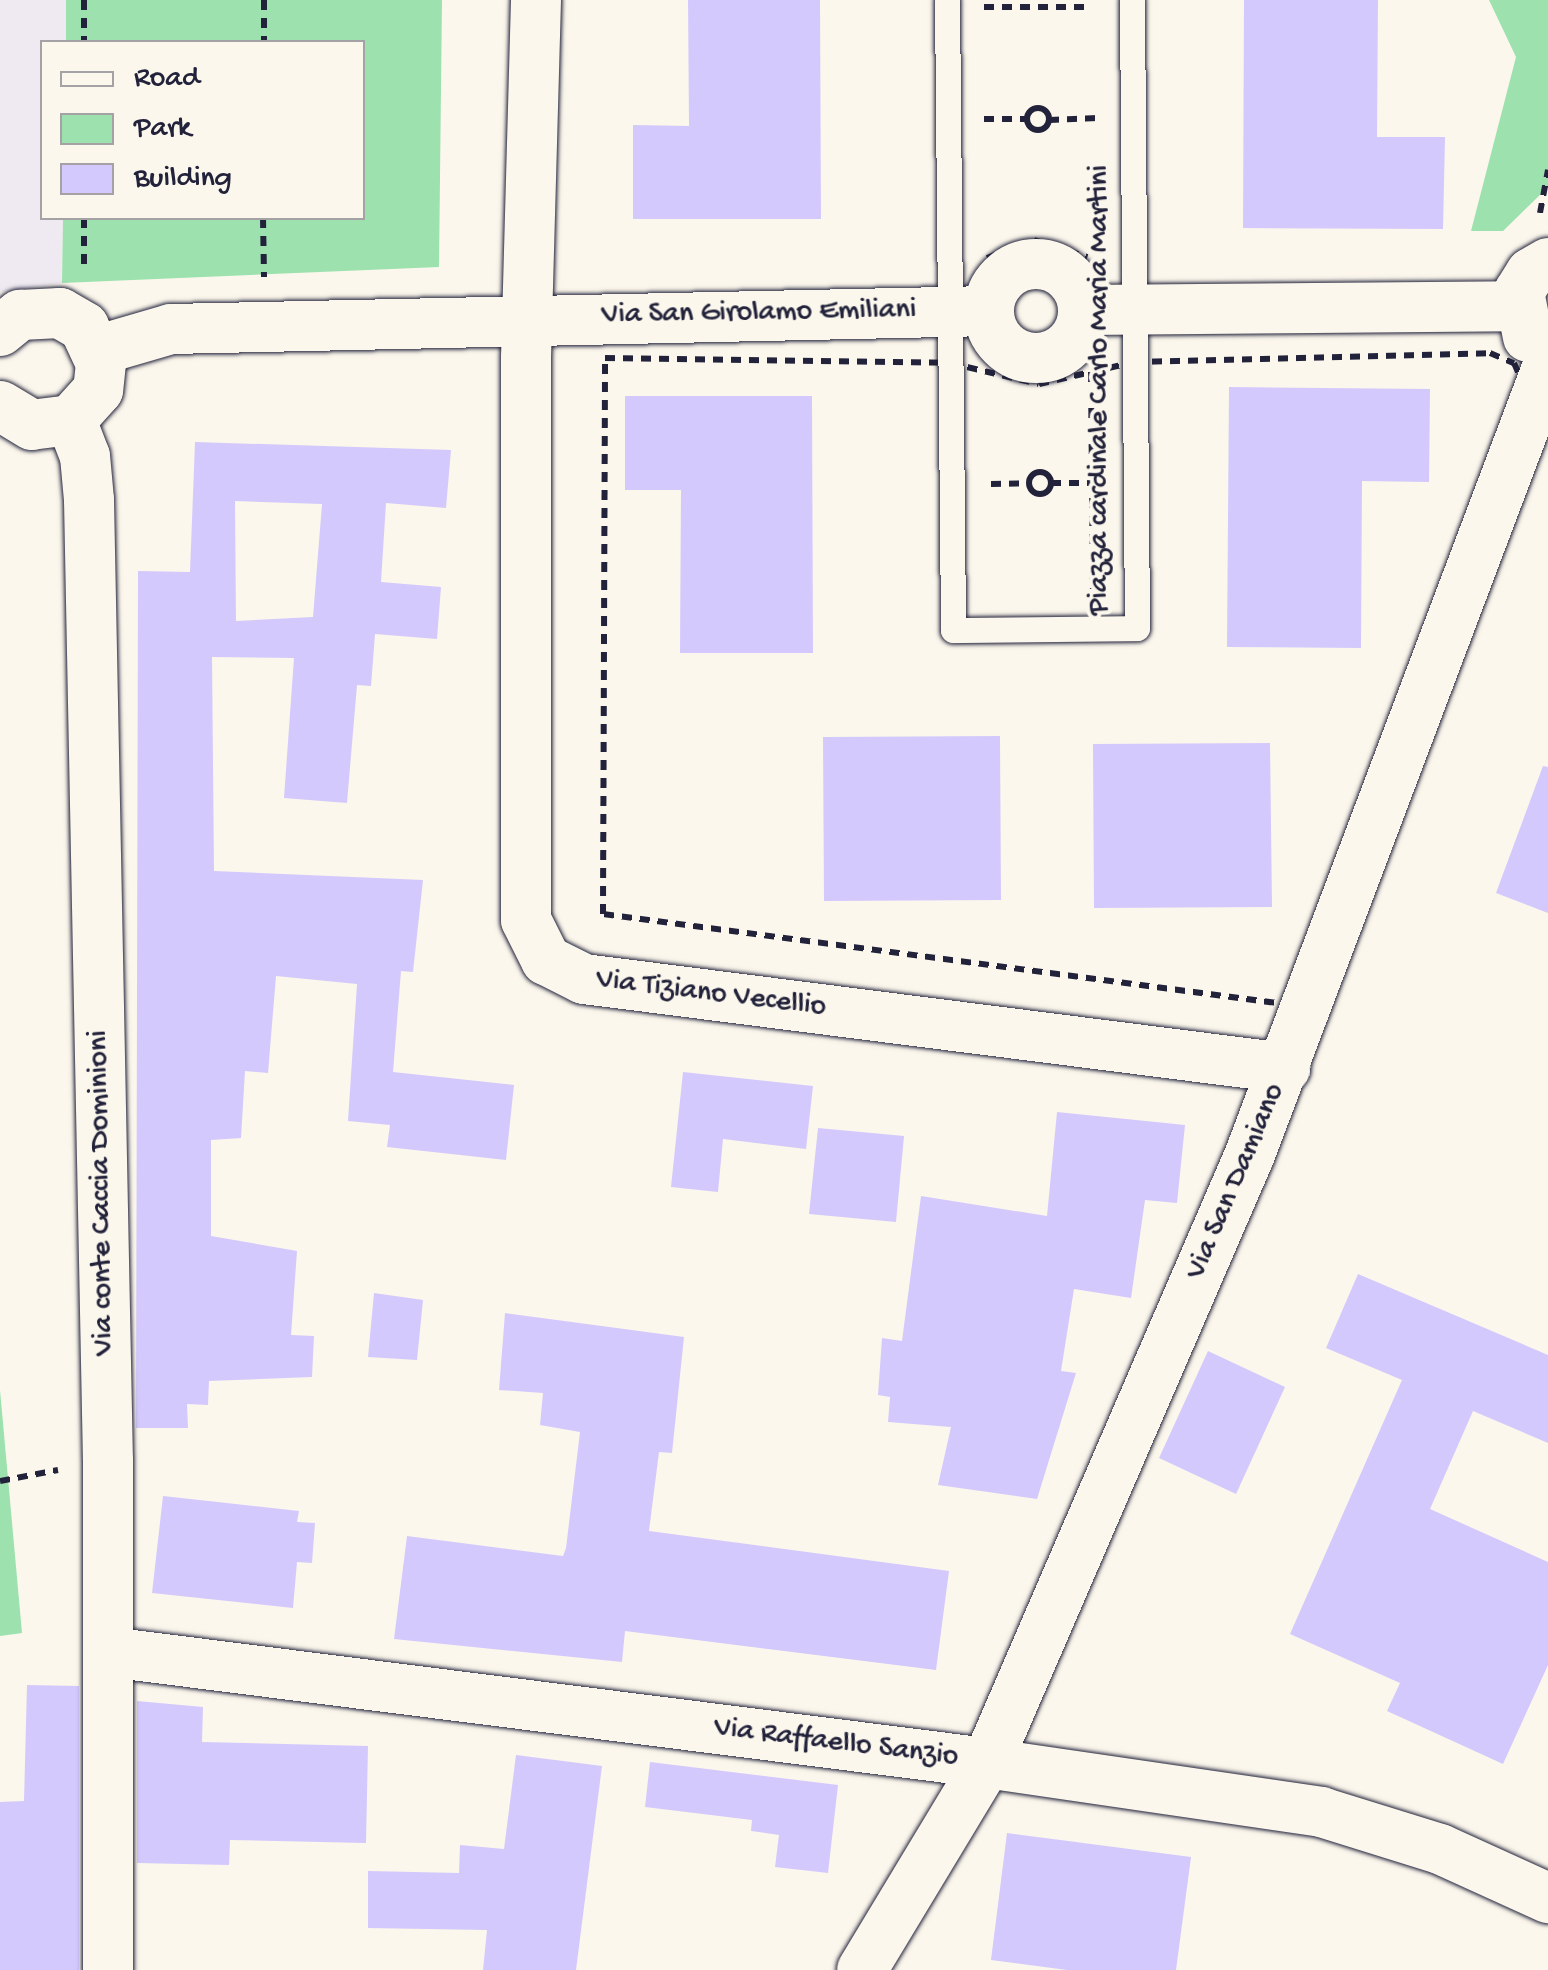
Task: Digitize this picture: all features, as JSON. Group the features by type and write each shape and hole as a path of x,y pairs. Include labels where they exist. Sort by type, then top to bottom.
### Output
{"street":[{"path":"529,317 536,0"},
{"path":"1544,240 1517,306 1529,340 1548,352"},
{"path":"1036,264 1074,282 1083,310 1065,349 1036,358 998,340 969,311 998,284 1036,264"},
{"path":"1083,310 1517,306"},
{"name":"Via San Girolamo Emiliani","path":"99,350 171,328 529,317 969,311"},
{"path":"0,406 32,425 71,420 98,390 99,350 84,327 60,313 33,312 3,319"},
{"name":"Via Tiziano Vecellio","path":"529,317 526,920 546,960 584,979 1285,1068"},
{"name":"Via San Damiano","path":"862,1970 987,1763 1285,1068 1548,365"},
{"name":"Via conte Caccia Dominioni","path":"71,420 86,456 89,500 109,1652 108,1970"},
{"name":"Via Raffaello Sanzio","path":"109,1652 987,1763 1320,1812 1440,1848 1548,1898"}],"lane":[{"name":"Piazza cardinale Carlo Maria Martini","path":"947,0 969,311 953,630 1137,628 1132,0"}],"path":[{"path":"84,0 84,40"},
{"path":"264,0 264,40"},
{"path":"984,24 984,5 1092,4 1092,22"},
{"path":"1093,99 1093,136"},
{"path":"986,100 986,139"},
{"path":"1544,240 1548,170"},
{"path":"84,220 84,292"},
{"path":"263,220 264,288"},
{"path":"987,238 988,258"},
{"path":"1094,243 1094,260"},
{"path":"1075,592 1093,591 1091,372"},
{"path":"985,374 986,393"},
{"path":"986,466 986,503"}],"shaded area":[{"path":"0,0 66,0 66,40 40,40 40,220 63,220 62,283 0,292"}],"green space":[{"path":"66,0 442,0 439,267 62,283 63,220 365,220 365,40 66,40"},
{"path":"1489,0 1548,0 1548,187 1503,231 1471,231 1516,57"},
{"path":"0,1390 22,1633 0,1636"}],"building":[{"path":"688,0 820,0 821,219 633,219 633,125 689,126"},
{"path":"1244,0 1378,0 1377,137 1445,137 1443,229 1243,228"},
{"path":"1229,387 1430,389 1429,482 1362,481 1361,648 1227,647"},
{"path":"625,396 812,396 813,653 680,653 681,490 625,490"},
{"path":"195,442 451,450 446,508 386,503 381,582 441,587 437,639 375,634 371,686 357,685 347,803 284,798 294,658 212,657 214,871 423,880 413,972 401,971 393,1072 514,1085 506,1160 387,1147 390,1125 348,1121 357,984 276,976 268,1073 245,1071 241,1138 211,1140 211,1236 297,1251 291,1335 314,1336 312,1377 209,1381 208,1405 187,1404 188,1428 136,1428 138,571 190,572","holes":["235,501 322,504 313,617 236,621"]},
{"path":"1000,736 1001,900 824,901 823,737"},
{"path":"1270,743 1272,907 1094,908 1093,744"},
{"path":"1543,766 1548,767 1548,913 1496,893"},
{"path":"683,1072 813,1086 806,1149 723,1139 718,1192 671,1187"},
{"path":"1057,1112 1185,1125 1177,1203 1145,1200 1131,1298 1074,1289 1061,1371 1076,1373 1037,1499 938,1485 951,1427 888,1422 890,1397 878,1395 882,1338 902,1341 921,1196 1047,1216"},
{"path":"818,1128 904,1136 896,1222 809,1214"},
{"path":"1358,1274 1548,1355 1548,1443 1473,1411 1430,1509 1548,1562 1548,1665 1503,1764 1387,1711 1400,1683 1290,1634 1402,1380 1326,1348"},
{"path":"374,1293 423,1300 417,1360 368,1357"},
{"path":"505,1313 684,1337 672,1453 659,1452 649,1531 949,1571 936,1670 625,1631 622,1662 394,1639 407,1536 563,1556 566,1548 580,1432 540,1425 543,1393 499,1390"},
{"path":"1208,1351 1285,1387 1236,1494 1159,1458"},
{"path":"163,1496 299,1511 297,1522 315,1523 312,1563 297,1562 293,1608 152,1593"},
{"path":"27,1685 79,1686 79,1970 0,1970 0,1802 24,1801"},
{"path":"137,1701 203,1707 202,1742 368,1746 366,1843 230,1840 229,1865 137,1863"},
{"path":"516,1755 602,1766 576,1970 483,1970 487,1930 368,1928 368,1871 459,1873 460,1845 504,1849"},
{"path":"650,1762 838,1785 828,1873 775,1867 779,1835 751,1831 752,1820 645,1807"},
{"path":"1007,1833 1191,1857 1176,1970 1067,1970 991,1960"}]}
